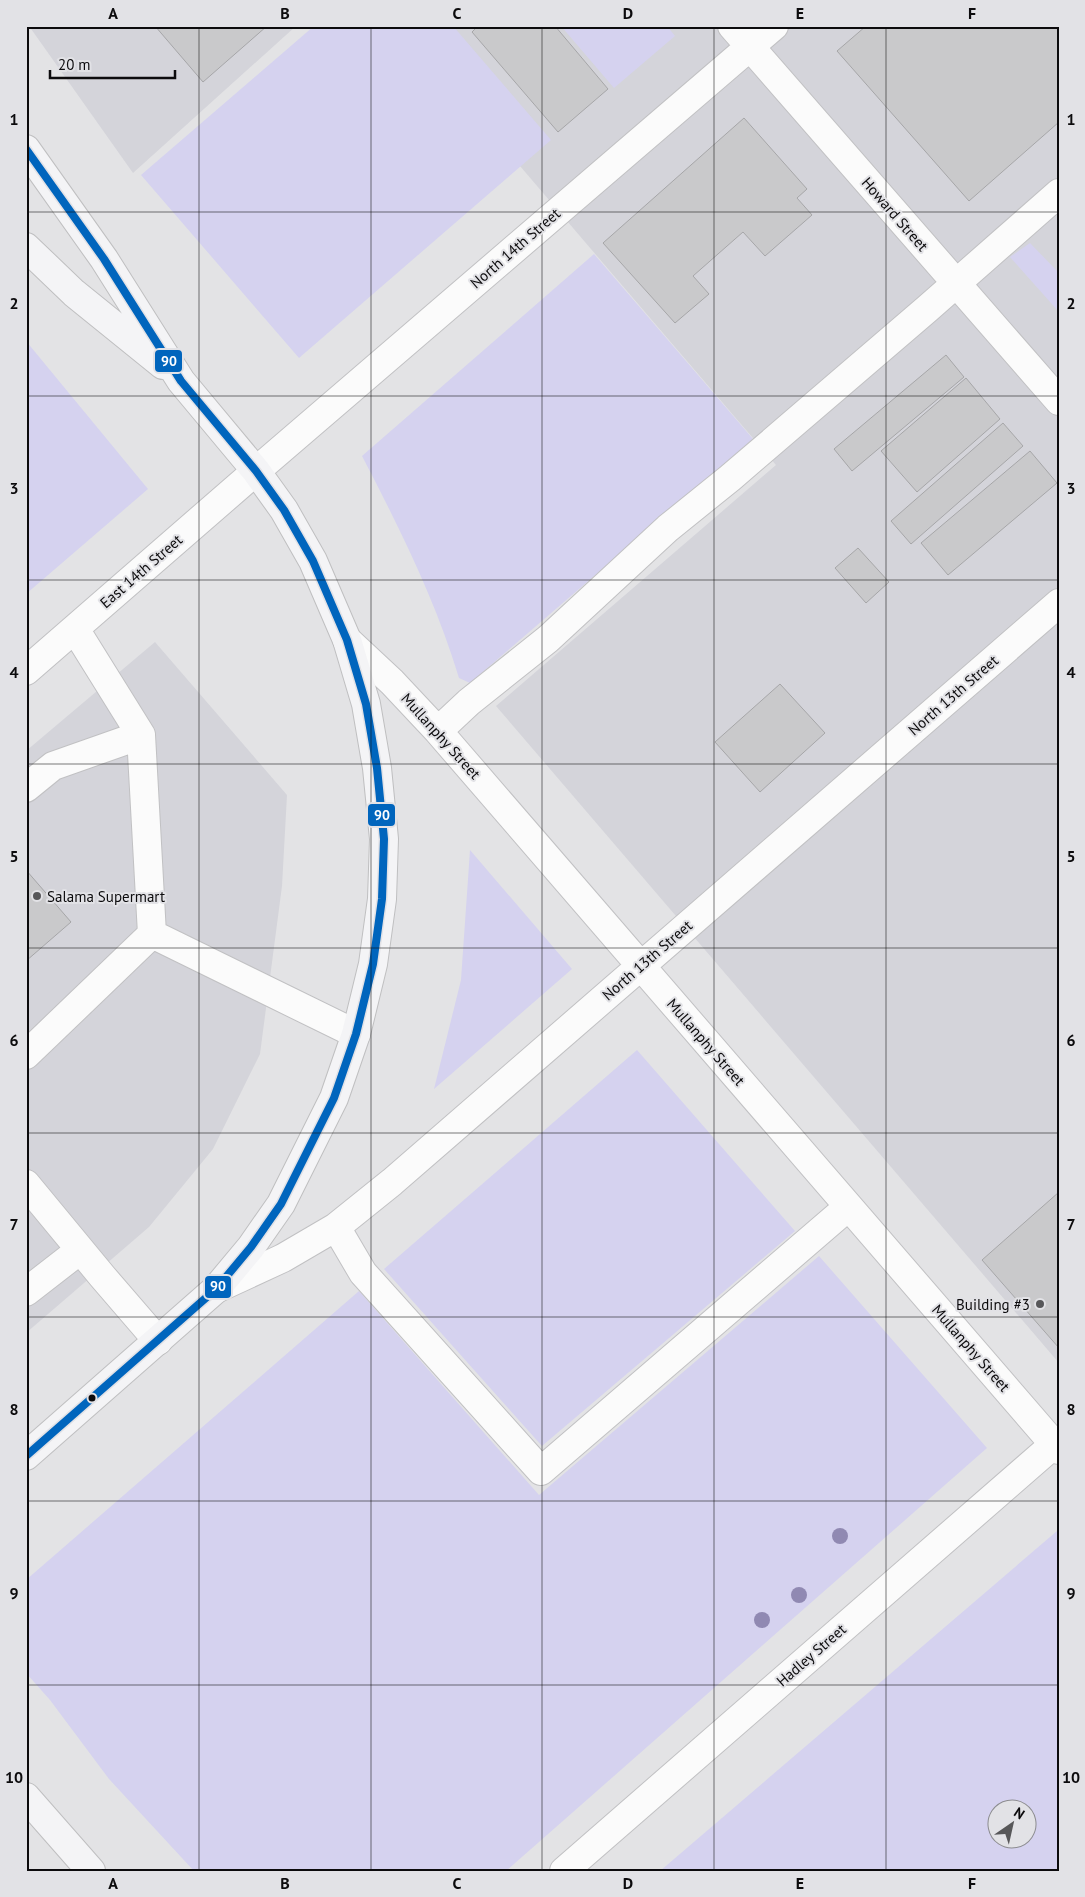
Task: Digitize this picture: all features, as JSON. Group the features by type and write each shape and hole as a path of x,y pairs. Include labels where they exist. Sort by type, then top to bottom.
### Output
{"main road":[{"path":"26,149 104,259 181,381"},
{"path":"26,247 74,293 181,381"},
{"name":"North 13th Street","path":"26,1456 216,1289 251,1247 281,1204 334,1098 356,1034 373,964 382,899 384,838 366,704 347,640 335,608 313,561 284,510 256,471 181,381"},
{"path":"26,1797 91,1871"}],"street":[{"name":"Howard Street","path":"732,26 1059,401"},
{"name":"North 14th Street","path":"256,471 774,26"},
{"path":"438,731 469,702 548,638 668,528 730,478 1059,193"},
{"name":"East 14th Street","path":"26,672 256,471"},
{"name":"North 13th Street","path":"216,1289 283,1258 336,1227 392,1182 1059,603"},
{"path":"26,1055 152,934 142,734 75,629"},
{"name":"Mullanphy Street","path":"347,640 392,682 438,731 848,1207 1057,1445"},
{"path":"26,788 53,766 142,734"},
{"path":"152,934 356,1034"},
{"path":"26,1184 158,1341"},
{"path":"336,1227 364,1273 541,1471 848,1207"},
{"path":"26,1292 80,1250"},
{"name":"Hadley Street","path":"564,1871 1057,1445"}],"shaded area":[{"path":"29,26 296,26 133,173"},
{"path":"314,26 453,26 551,140 299,358 141,175"},
{"path":"400,26 1059,26 1059,1363 496,706 776,465"},
{"path":"561,26 667,26 675,36 614,88"},
{"path":"1030,243 1059,273 1059,312 1010,257"},
{"path":"594,254 753,439 470,683 459,678 428,593 403,537 362,456"},
{"path":"26,341 148,489 26,594"},
{"path":"155,642 287,795 282,886 260,1054 213,1149 149,1227 26,1333 26,751"},
{"path":"470,850 572,969 434,1089 461,980"},
{"path":"637,1050 795,1231 542,1446 384,1269"},
{"path":"819,1256 987,1448 506,1871 194,1871 109,1779 50,1700 26,1673 26,1580 359,1291 539,1495"},
{"path":"1057,1531 1059,1533 1059,1871 660,1871"}],"building":[{"path":"155,26 267,26 203,82"},
{"path":"478,26 555,26 608,89 558,132 472,32"},
{"path":"866,26 1059,26 1059,122 969,201 837,51"},
{"path":"744,118 807,189 797,198 812,215 765,256 743,232 693,276 709,294 675,323 603,243"},
{"path":"946,355 964,377 852,471 834,449"},
{"path":"966,378 1000,419 917,492 881,451"},
{"path":"1003,423 1023,446 911,544 891,521"},
{"path":"1030,451 1057,483 948,575 921,543"},
{"path":"858,548 889,582 866,603 835,568"},
{"path":"780,684 825,733 760,792 715,742"},
{"name":"Salama Supermart","path":"26,870 71,922 26,961"},
{"name":"Building #3","path":"1059,1192 1059,1348 982,1260"}],"transit line":[{"name":"90","path":"26,149 104,259 181,381 256,471 284,510 313,561 347,640 366,704 377,768 384,839 382,899 373,964 356,1034 334,1098 281,1204 251,1247 216,1289 26,1456"}],"place":[{"name":"Salama Supermart","path":"37,896"},
{"name":"Building #3","path":"1040,1304"}]}
